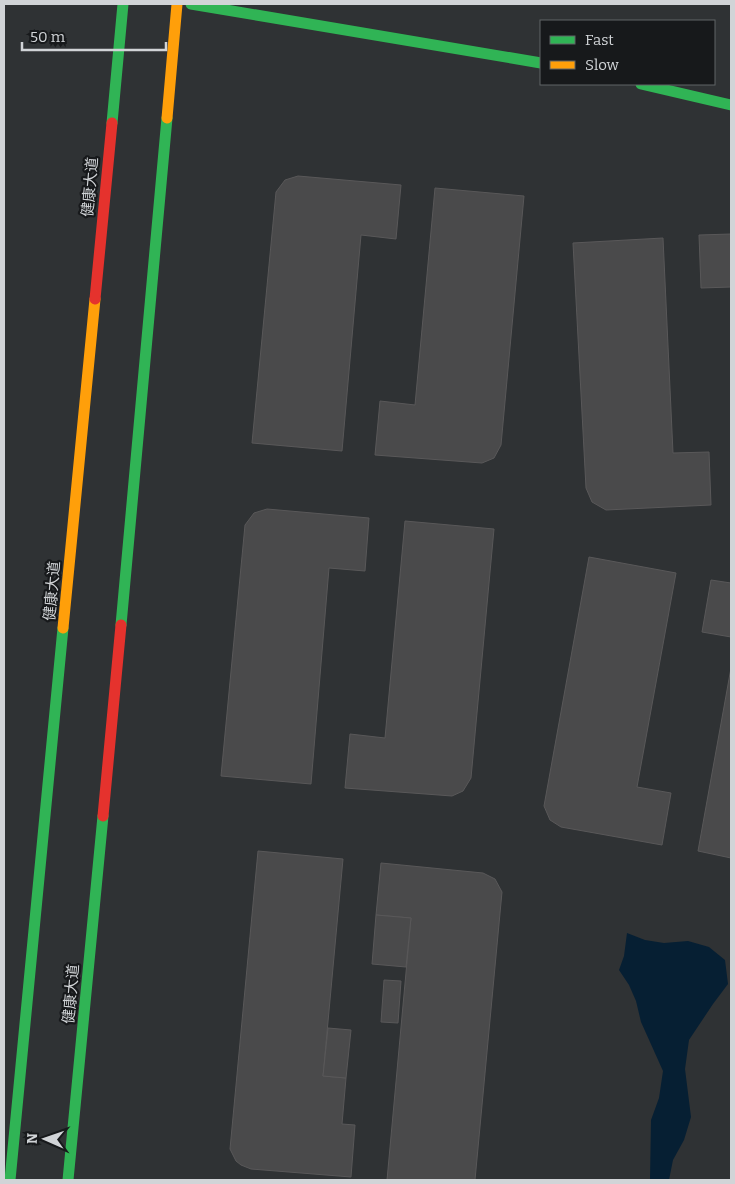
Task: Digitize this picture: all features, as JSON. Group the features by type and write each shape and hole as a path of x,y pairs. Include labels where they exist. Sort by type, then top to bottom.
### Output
{"main road":[{"name":"健康大道","path":"10,1180 123,4"},
{"name":"健康大道","path":"68,1180 124,595 177,4"},
{"path":"191,4 491,53 540,63"},
{"path":"645,85 731,105"}],"water":[{"path":"627,933 645,940 664,943 688,941 709,947 725,960 728,984 689,1040 685,1069 691,1117 684,1140 673,1160 669,1180 650,1180 651,1120 659,1098 663,1071 641,1022 636,1001 629,985 619,970 624,956"}],"building":[{"path":"298,176 401,185 396,239 361,235 342,451 252,443 276,192 285,180"},
{"path":"435,188 524,196 501,445 494,458 482,463 375,455 380,401 415,405"},
{"path":"731,234 731,287 701,288 699,235"},
{"path":"663,238 673,453 709,452 711,505 606,510 592,502 586,488 573,243"},
{"path":"267,509 369,518 365,571 329,568 311,784 221,776 245,525 254,513"},
{"path":"405,521 494,529 471,778 463,791 452,796 345,788 350,734 385,738"},
{"path":"589,557 676,573 637,787 671,793 662,845 561,827 550,820 544,806"},
{"path":"711,580 731,583 731,637 702,632"},
{"path":"731,668 731,858 698,851"},
{"path":"258,851 343,859 323,1076 346,1078 342,1124 355,1125 351,1177 251,1169 236,1161 230,1149"},
{"path":"381,863 483,873 495,879 502,892 475,1180 387,1180 411,918 376,915"},
{"path":"376,915 411,918 406,967 372,964"},
{"path":"384,980 401,981 398,1023 381,1022"},
{"path":"328,1028 351,1030 346,1078 323,1076"}],"traffic: fast":[{"path":"112,123 123,4"},
{"path":"191,4 540,63"},
{"path":"645,85 731,105"},
{"path":"121,625 167,118"},
{"path":"10,1180 63,628"},
{"path":"68,1180 103,816"}],"traffic: slow":[{"path":"167,118 177,4"},
{"path":"63,628 95,299"}],"traffic: jam":[{"path":"95,299 112,123"},
{"path":"103,816 121,625"}]}
